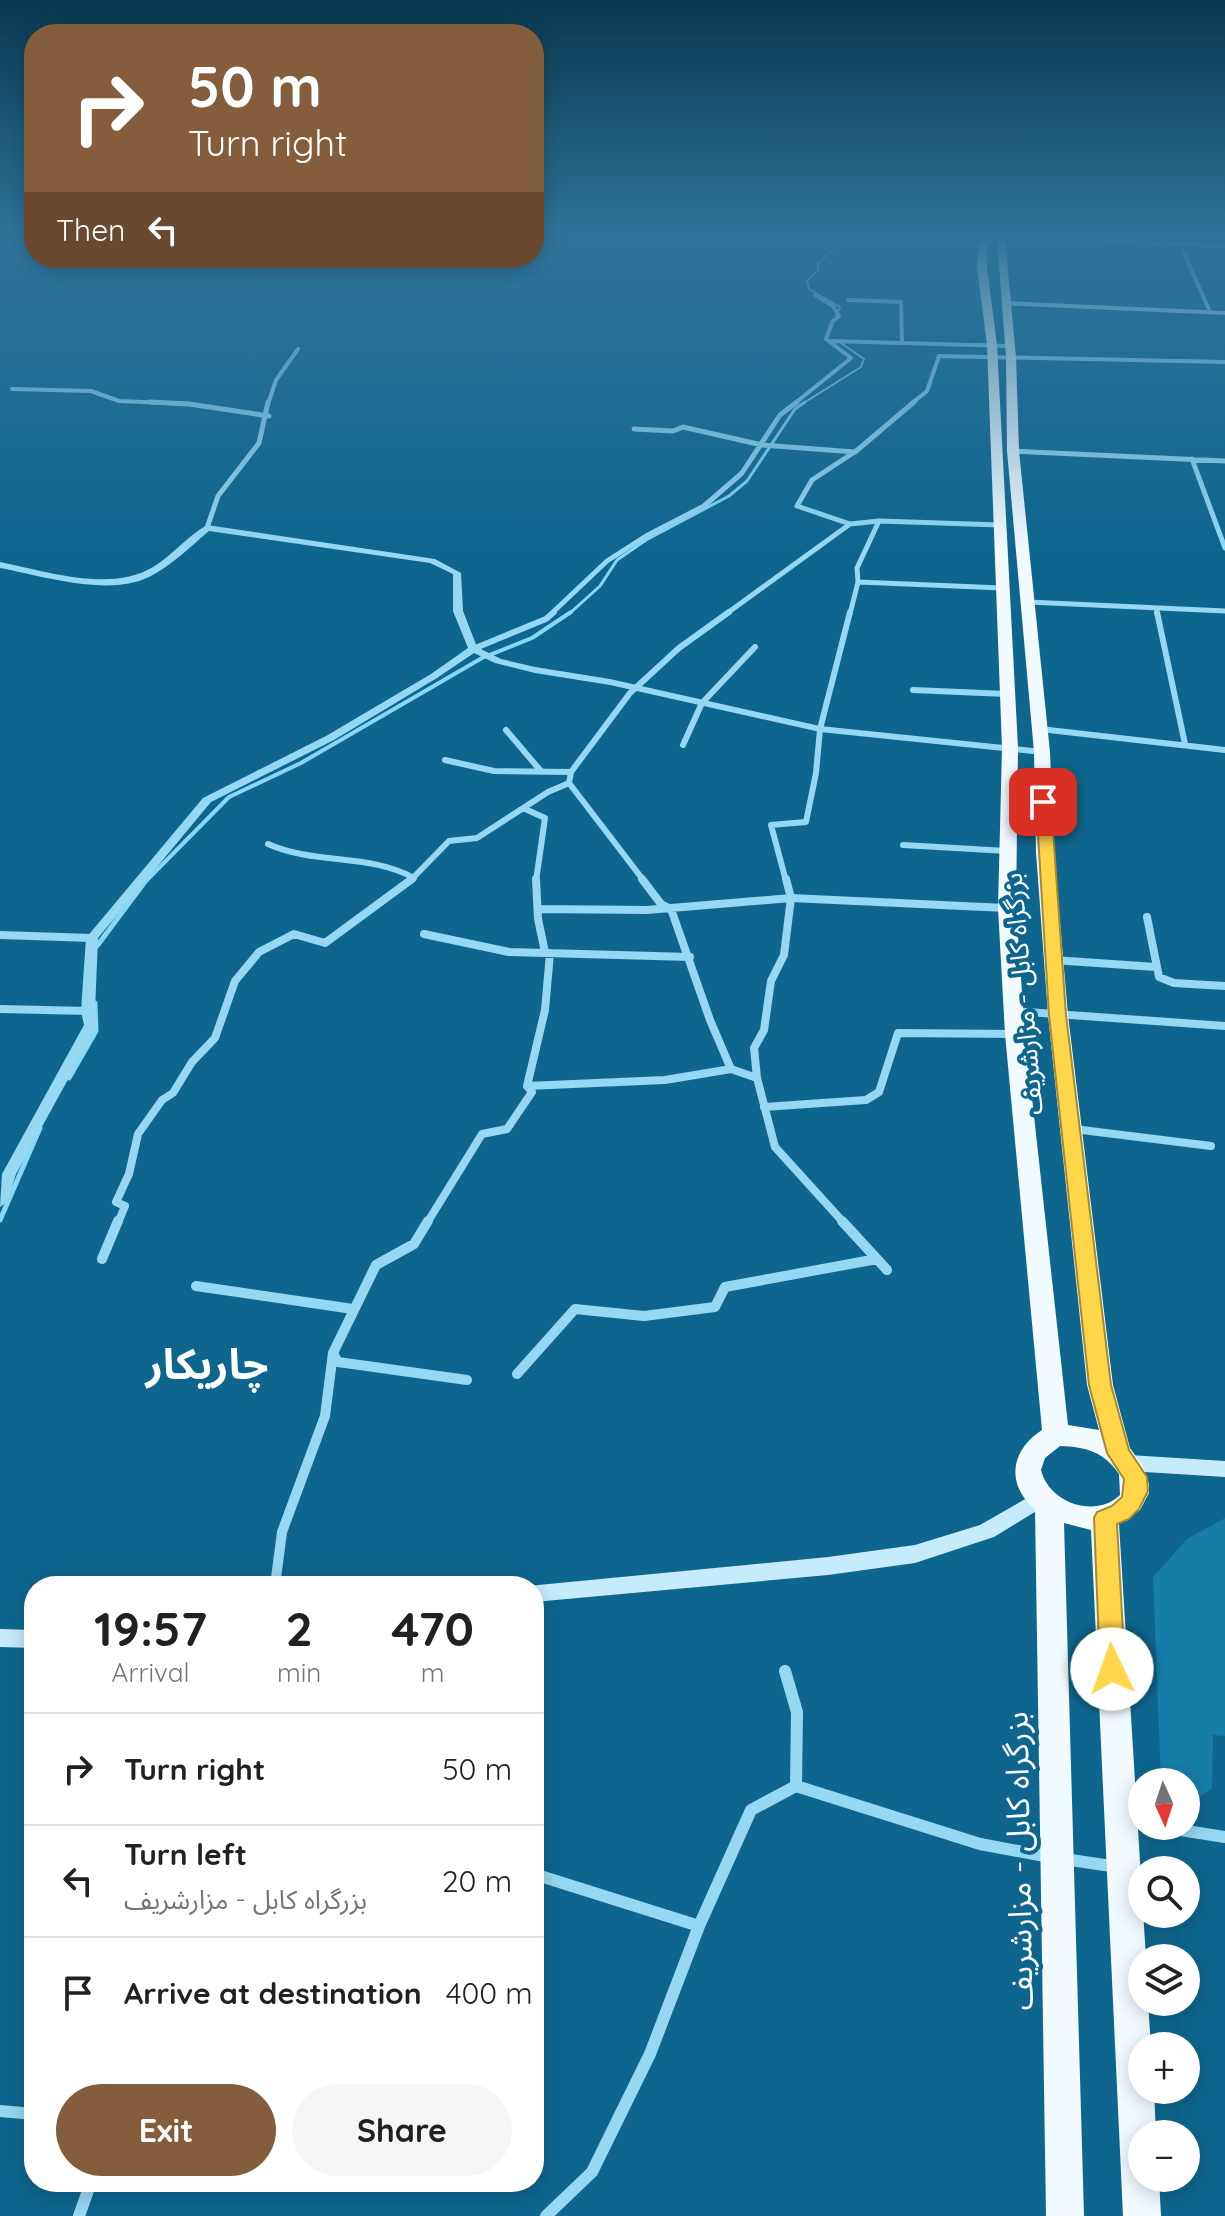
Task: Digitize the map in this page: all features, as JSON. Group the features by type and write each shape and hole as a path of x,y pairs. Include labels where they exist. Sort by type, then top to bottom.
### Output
{"highway":[{"name":"بزرگراه کابل - مزارشریف","path":"999,342 1013,451 1040,729 1052,960 1069,1128 1100,1385 1124,1458"},
{"name":"بزرگراه کابل - مزارشریف","path":"1002,342 1002,588 1010,748 1007,908 1015,1034 1056,1435"},
{"path":"1056,1435 1089,1438 1124,1458 1135,1477 1136,1491 1131,1503 1120,1513 1105,1518 1086,1519 1045,1502 1031,1484 1028,1468 1032,1454 1056,1435"},
{"name":"بزرگراه کابل - مزارشریف","path":"1045,1502 1065,2216"},
{"path":"1105,1518 1125,1822 1122,1868 1142,2216"}],"main road":[{"path":"1124,1458 1225,1469"},
{"path":"544,1592 828,1566 915,1554 987,1531 1045,1502"},
{"path":"0,1638 24,1639"}],"street":[{"path":"0,1202 9,1174 91,1025 88,1011 92,938 207,800 330,738 480,651 546,619 607,561 722,493 764,445 780,415 848,363 851,358 830,342"},
{"path":"907,342 1001,351 1225,362"},
{"path":"207,528 207,515 256,448 269,416 271,389 298,349"},
{"path":"1001,351 939,356 927,391 855,452 819,471 801,494 797,506 850,524 879,521 1001,525"},
{"path":"12,389 91,391 119,401 189,404 269,416"},
{"path":"634,429 673,431 683,427 764,445 855,452"},
{"path":"1013,451 1225,461"},
{"path":"1192,459 1225,548"},
{"path":"879,521 857,568 858,582 820,729 816,773 806,822 771,825 791,898 784,955 771,981 764,1030 754,1048 757,1078 775,1147 887,1270"},
{"path":"731,1069 710,1020 671,909 661,904 569,783 571,772 636,688 679,648 850,524"},
{"path":"0,565 103,582 132,581 145,576 207,528 432,561 457,573 460,581 456,601 460,621 480,651 498,661 820,729 1042,752"},
{"path":"1218,536 1225,537"},
{"path":"858,582 1002,588"},
{"path":"1028,602 1225,611"},
{"path":"1156,608 1185,744"},
{"path":"683,745 688,722 701,702 755,647"},
{"path":"913,690 1006,694"},
{"path":"1040,729 1225,750"},
{"path":"506,730 540,770"},
{"path":"445,760 494,771 571,772"},
{"path":"102,1259 125,1206 116,1202 129,1174 138,1134 162,1100 173,1093 192,1062 215,1038 235,981 259,952 294,934 325,943 414,878 434,861 449,841 477,838 569,783"},
{"path":"523,808 545,818 536,858 539,933 547,953 545,1010 527,1086"},
{"path":"268,844 300,857 367,865 409,874 414,878"},
{"path":"903,845 1007,851"},
{"path":"538,909 671,909 791,898 1007,908"},
{"path":"1147,917 1159,977 1165,982 1225,986"},
{"path":"424,934 509,952 690,957"},
{"path":"0,935 92,938"},
{"path":"1052,960 1156,967"},
{"path":"0,1009 88,1011"},
{"path":"1013,1011 1225,1026"},
{"path":"764,1107 866,1100 879,1092 898,1033 1015,1034"},
{"path":"527,1086 665,1080 731,1069 757,1078"},
{"path":"276,1576 282,1532 325,1416 333,1353 353,1309 376,1265 414,1244 482,1134 507,1129 532,1092 527,1086"},
{"path":"1069,1128 1211,1146"},
{"path":"517,1374 575,1309 644,1316 715,1307 725,1287 877,1259"},
{"path":"196,1286 353,1309"},
{"path":"333,1353 338,1362 467,1380"},
{"path":"785,1671 795,1690 798,1727 796,1786"},
{"path":"546,2216 592,2172 650,2054 699,1926 751,1810 796,1786 980,1844 1122,1868"},
{"path":"1200,1833 1225,1837"},
{"path":"544,1877 699,1926"},
{"path":"0,2111 24,2113"},
{"path":"79,2216 87,2192"}],"shaded area":[{"path":"1225,1518 1225,1736 1213,1735 1212,1789 1200,1796 1200,1768 1160,1768 1153,1577 1187,1539"}],"waterway":[{"path":"803,403 861,367 864,359 841,343"},
{"path":"569,614 600,586 617,560 646,540 729,496 747,481 795,409 803,403"},
{"path":"146,881 229,797 301,763 482,658 532,638 571,612"},
{"path":"97,946 147,879"},
{"path":"69,1078 96,1031 95,1003"},
{"path":"0,1220 40,1128"}],"district":[{"name":"چاریکار","path":"207,1364"}],"route":[{"path":"1043,802 1052,960 1100,1385 1118,1453 1129,1463 1135,1477 1136,1491 1131,1503 1120,1513 1105,1518 1112,1669"}]}
